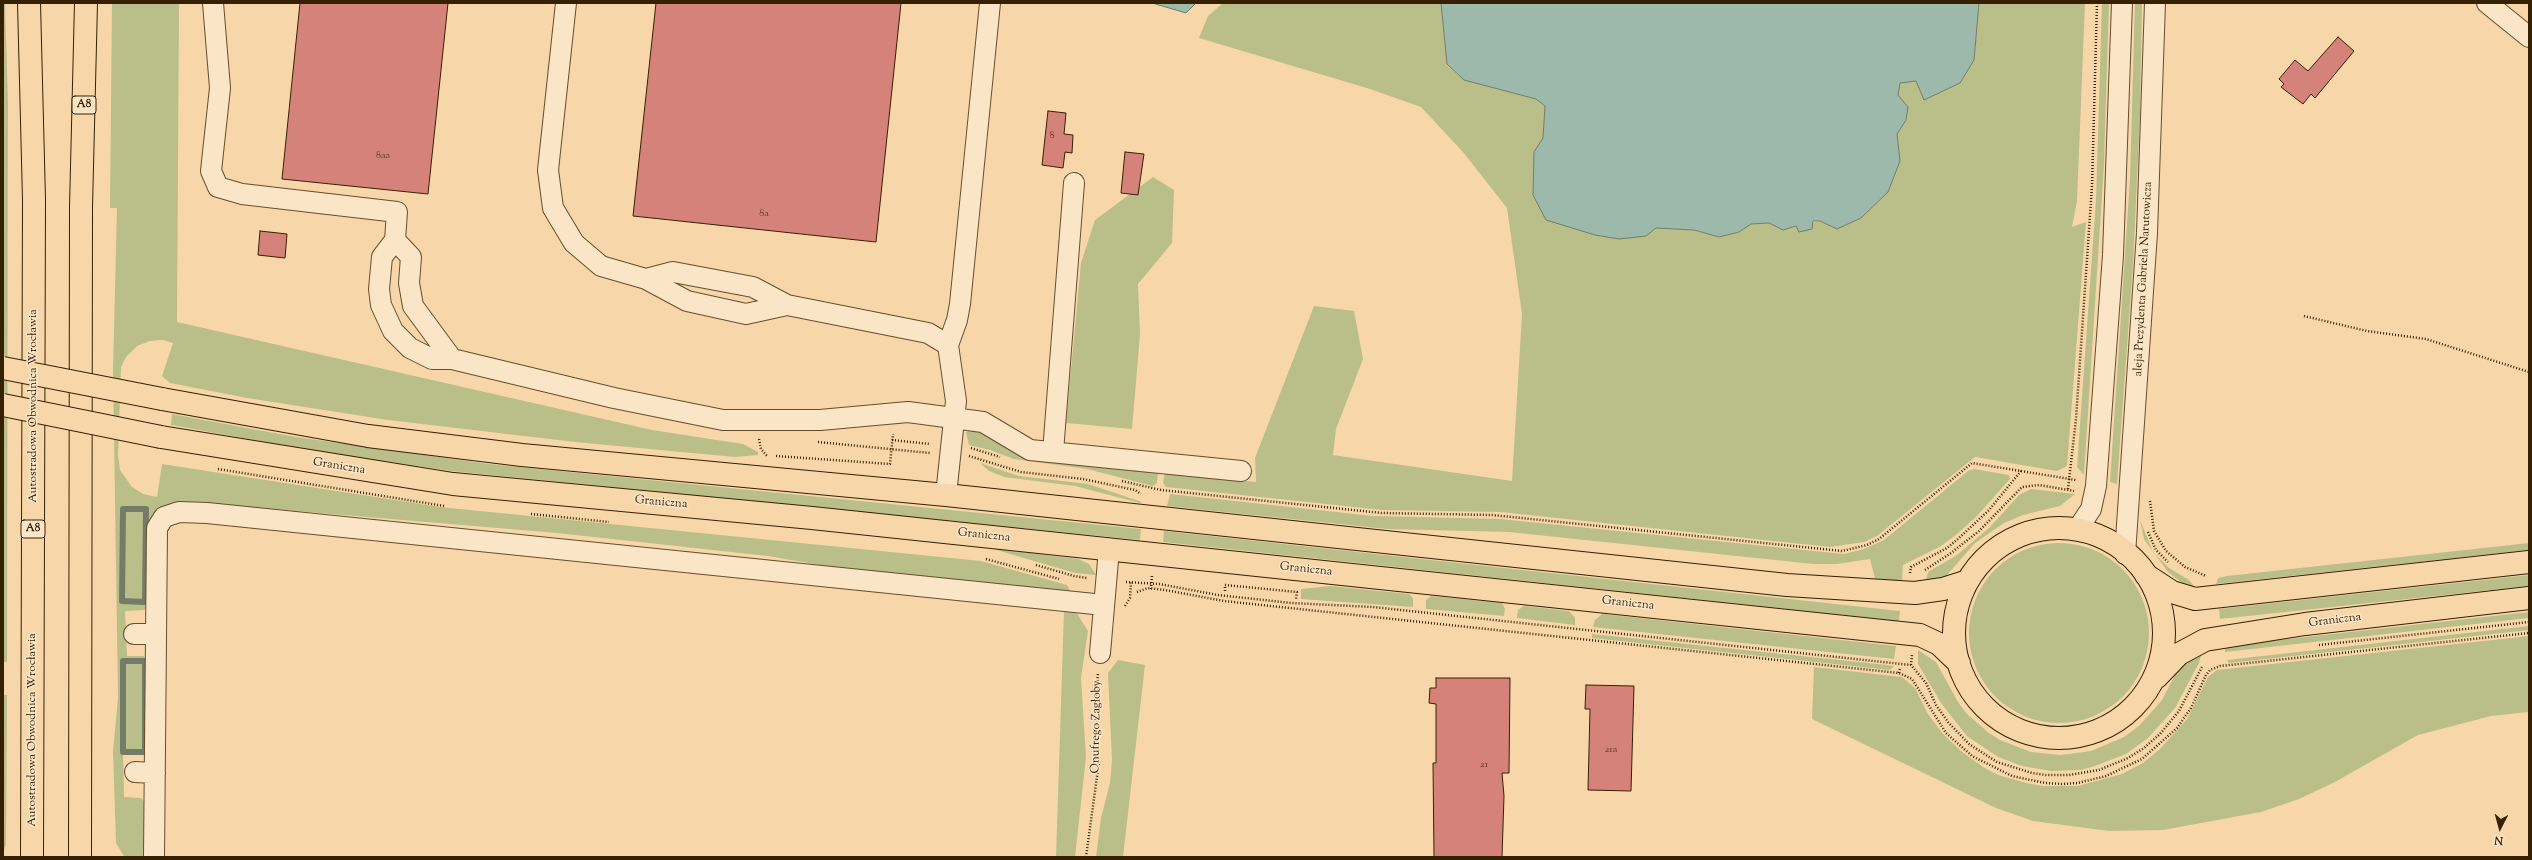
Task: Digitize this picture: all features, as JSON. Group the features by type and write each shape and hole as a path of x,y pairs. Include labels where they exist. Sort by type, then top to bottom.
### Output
{"main road":[{"name":"Autostradowa Obwodnica Wrocławia","path":"29,3 34,200 32,857"},
{"name":"A8","path":"80,857 81,215 86,3"},
{"path":"3,368 162,399 368,436 530,456 946,495 1787,585 1845,587 1915,593 1944,589 1965,582"},
{"name":"Graniczna","path":"3,405 161,437 271,456 454,484 812,518 1920,635 1939,644 1959,663"},
{"path":"2146,575 2159,602 2163,627 2162,652 2154,679 2136,706 2108,728 2087,735 2060,738 2038,736 2018,729 2002,720 1982,703 1969,685 1959,663 1953,623 1956,603 1965,582 1976,566 1988,554 2024,534 2044,529 2077,530 2097,536 2125,554 2146,575 2172,592 2195,599 2529,562"},
{"name":"Graniczna","path":"2154,679 2178,654 2205,640 2305,624 2529,598"}],"street":[{"path":"213,3 220,88 211,171 218,187 242,194 397,212 395,240 382,256 379,289 381,305 393,331 410,348 432,359 452,358 614,398 723,420 820,420 908,412 955,417 983,422 1030,450 1241,471"},
{"path":"566,3 548,170 552,208 574,243 601,266 646,279 686,301 746,314 787,305"},
{"path":"946,495 956,401 948,345 957,320 960,304 990,3"},
{"path":"2077,530 2091,509 2096,486 2113,255 2122,3"},
{"name":"aleja Prezydenta Gabriela Narutowicza","path":"2125,554 2147,233 2155,3"},
{"path":"2487,3 2529,37"},
{"path":"1053,452 1074,183"},
{"path":"395,240 411,257 409,283 413,306 452,358"},
{"path":"646,279 673,272 753,287 787,305 928,334 948,345"},
{"path":"154,857 145,772 155,634 157,528 164,517 179,512 231,515 1104,605"},
{"path":"1100,653 1109,549"},
{"path":"134,634 155,634"}],"path":[{"path":"2068,489 2076,419 2092,186 2097,3"},
{"path":"2304,316 2367,331 2426,339 2529,372"},
{"path":"766,439 759,439 761,449 767,456"},
{"path":"892,440 930,444"},
{"path":"815,441 891,449"},
{"path":"1161,490 1382,513 1492,515 1842,551 1867,545 1879,539 1972,463 2076,480"},
{"path":"1910,578 1911,567 1947,548 1958,539 1989,510 2021,471"},
{"path":"2145,497 2150,498 2154,531 2166,551 2185,567 2208,576"},
{"path":"1107,580 1159,584 1218,594 1292,603 1373,607 1911,665 1926,683 1936,705 1948,722 1969,744 1997,762 2027,772 2046,775 2069,775 2099,770 2128,758 2144,748 2160,734 2179,711 2204,664"},
{"path":"1224,591 1225,585 1297,592 1296,599"},
{"path":"1137,592 1148,588 1224,600 1899,674 1912,679 1946,733 1972,756 2012,776 2045,783 2063,784 2078,783 2106,776 2142,759 2177,728 2191,708 2206,675 2210,670 2220,666 2529,633"},
{"name":"Onufrego Zagłoby","path":"1086,857 1099,762 1095,709 1100,653"},
{"path":"2219,661 2220,666"},
{"path":"1899,674 1900,668"}],"green space":[{"path":"3,3 5,3 8,103 7,662 3,662"},
{"path":"112,3 179,3 177,322 652,430 743,444 758,452 758,455 735,457 575,442 388,420 247,398 170,383 162,376 173,343 163,340 150,341 137,346 126,357 121,367 118,455 120,470 132,487 143,494 157,497 162,464 440,507 981,561 1067,585 1073,596 860,572 768,556 557,533 213,504 150,527 145,610 125,611 127,656 144,656 145,661 145,752 123,752 124,797 141,798 148,806 147,857 124,856 116,843 113,751 118,698 113,370 117,208 110,208"},
{"path":"1223,3 1441,3 1447,65 1464,80 1536,99 1545,106 1543,138 1534,152 1646,236 1656,228 1694,230 1719,237 1739,232 1751,224 1769,223 1783,230 1820,221 1837,229 1861,218 1888,192 1898,144 1897,134 1906,120 1898,95 1900,82 1916,81 1924,100 1960,83 1974,60 1979,3 2085,3 2077,201 2072,227 2086,222 2067,466 2057,471 1975,457 1877,536 1864,542 1830,547 1500,512 1382,510 1166,487 1163,483 1165,472 1256,482 1255,458 1314,306 1354,311 1363,359 1336,429 1333,455 1512,481 1522,314 1507,208 1463,152 1421,107 1370,89 1199,38 1208,16"},
{"path":"2102,3 2109,3 2104,164 2084,475 2077,467 2096,200"},
{"path":"2135,3 2142,3 2140,116 2133,265 2117,484 2110,482 2130,178"},
{"path":"1153,177 1174,190 1172,243 1138,284 1140,334 1132,429 1066,423 1081,263 1095,220"},
{"path":"172,414 296,437 489,464 1141,529 1140,540 451,471 308,450 171,425"},
{"path":"973,429 1158,471 1157,483 1153,486 1087,469 1014,459 990,450 969,445 966,432"},
{"path":"980,463 1019,476 1088,484 1142,502 1140,503 1075,486 1004,477 989,471"},
{"path":"1974,469 2009,475 2010,479 1976,517 1957,534 1941,546 1903,565 1902,582 1875,579 1870,559 1837,564 1813,564 1509,532 1387,529 1167,506 1170,494 1373,516 1500,519 1844,554 1864,549 1884,540 1968,471"},
{"path":"2031,489 2075,494 2060,506 2023,515 2004,523 1975,543 1941,580 1925,584 1928,572 1957,555 1990,527 2019,495"},
{"path":"2140,520 2152,551 2144,539"},
{"path":"1164,531 1900,611 1899,621 1163,542"},
{"path":"2059,543 2077,545 2093,550 2109,558 2123,569 2134,583 2142,599 2147,615 2149,633 2147,651 2142,667 2134,683 2123,697 2109,708 2093,716 2077,721 2059,723 2041,721 2025,716 2009,708 1995,697 1984,683 1976,667 1971,651 1969,633 1971,615 1976,599 1984,583 1995,569 2009,558 2025,550 2041,545"},
{"path":"2529,543 2529,550 2216,584 2218,578 2227,576"},
{"path":"990,548 1078,559 1089,564 1096,575 1075,573"},
{"path":"2155,554 2169,568 2189,580 2194,586 2182,583 2168,572"},
{"path":"2529,575 2529,586 2220,619 2219,609"},
{"path":"1330,586 1409,594 1413,598 1413,607 1301,599 1301,589"},
{"path":"1431,596 1502,603 1505,609 1504,616 1426,609 1426,600"},
{"path":"1524,606 1569,611 1575,618 1575,625 1517,618 1518,610"},
{"path":"1064,611 1076,612 1088,631 1081,678 1086,757 1075,857 1056,857"},
{"path":"2529,612 2529,618 2225,652 2225,646"},
{"path":"1602,614 1896,646 1894,659 1593,627 1595,620"},
{"path":"2529,626 2529,630 2229,663 2227,660"},
{"path":"1592,634 1894,666 1890,670 1592,638"},
{"path":"2529,636 2529,712 2491,716 2418,735 2333,783 2299,799 2261,812 2163,830 2109,831 2033,821 1996,808 1812,719 1814,667 1902,677 1915,688 1928,714 1943,734 1961,751 1983,767 1998,775 2026,783 2043,786 2078,786 2122,774 2143,763 2160,749 2187,719 2208,677 2217,670"},
{"path":"1918,650 1936,662 1958,702 1967,714 1989,733 2000,740 2031,752 2061,755 2091,751 2124,737 2139,726 2162,700 2182,662 2202,652 2199,663 2175,708 2148,738 2126,754 2095,766 2081,770 2051,771 2022,766 1998,757 1967,736 1941,703 1918,664"},
{"path":"1118,660 1145,665 1123,857 1096,857 1101,818 1110,783 1112,760 1108,673"},
{"path":"3,695 7,695 6,845 3,852"}],"shaded area":[{"path":"1152,3 1196,3 1186,13"},
{"path":"1441,3 1979,3 1974,60 1960,83 1924,100 1916,81 1900,83 1898,95 1908,107 1906,120 1897,134 1900,161 1888,192 1861,218 1837,229 1820,221 1813,221 1812,229 1799,232 1796,226 1783,230 1769,223 1751,224 1739,232 1719,237 1694,230 1656,228 1646,236 1619,239 1595,235 1546,220 1533,195 1534,152 1543,138 1545,106 1536,99 1464,80 1447,64"}],"building":[{"path":"300,3 448,3 428,194 282,179"},
{"path":"656,3 901,3 876,242 633,216"},
{"path":"2338,37 2354,51 2315,98 2311,94 2303,104 2281,87 2284,84 2279,79 2295,60 2308,71"},
{"path":"1048,111 1066,113 1064,134 1073,135 1072,153 1065,152 1063,168 1042,165"},
{"path":"1125,152 1144,154 1138,195 1121,193"},
{"path":"260,231 287,234 285,258 258,255"},
{"path":"1436,678 1510,678 1509,773 1502,773 1504,796 1502,857 1434,857 1433,763 1436,763 1436,704 1429,703 1430,688 1436,688"},
{"path":"1586,685 1634,686 1631,791 1588,790 1590,709 1585,709"}],"waterway":[{"path":"123,509 146,509 145,602 122,601 123,509"},
{"path":"123,661 145,661 145,752 123,752 123,661"}]}
